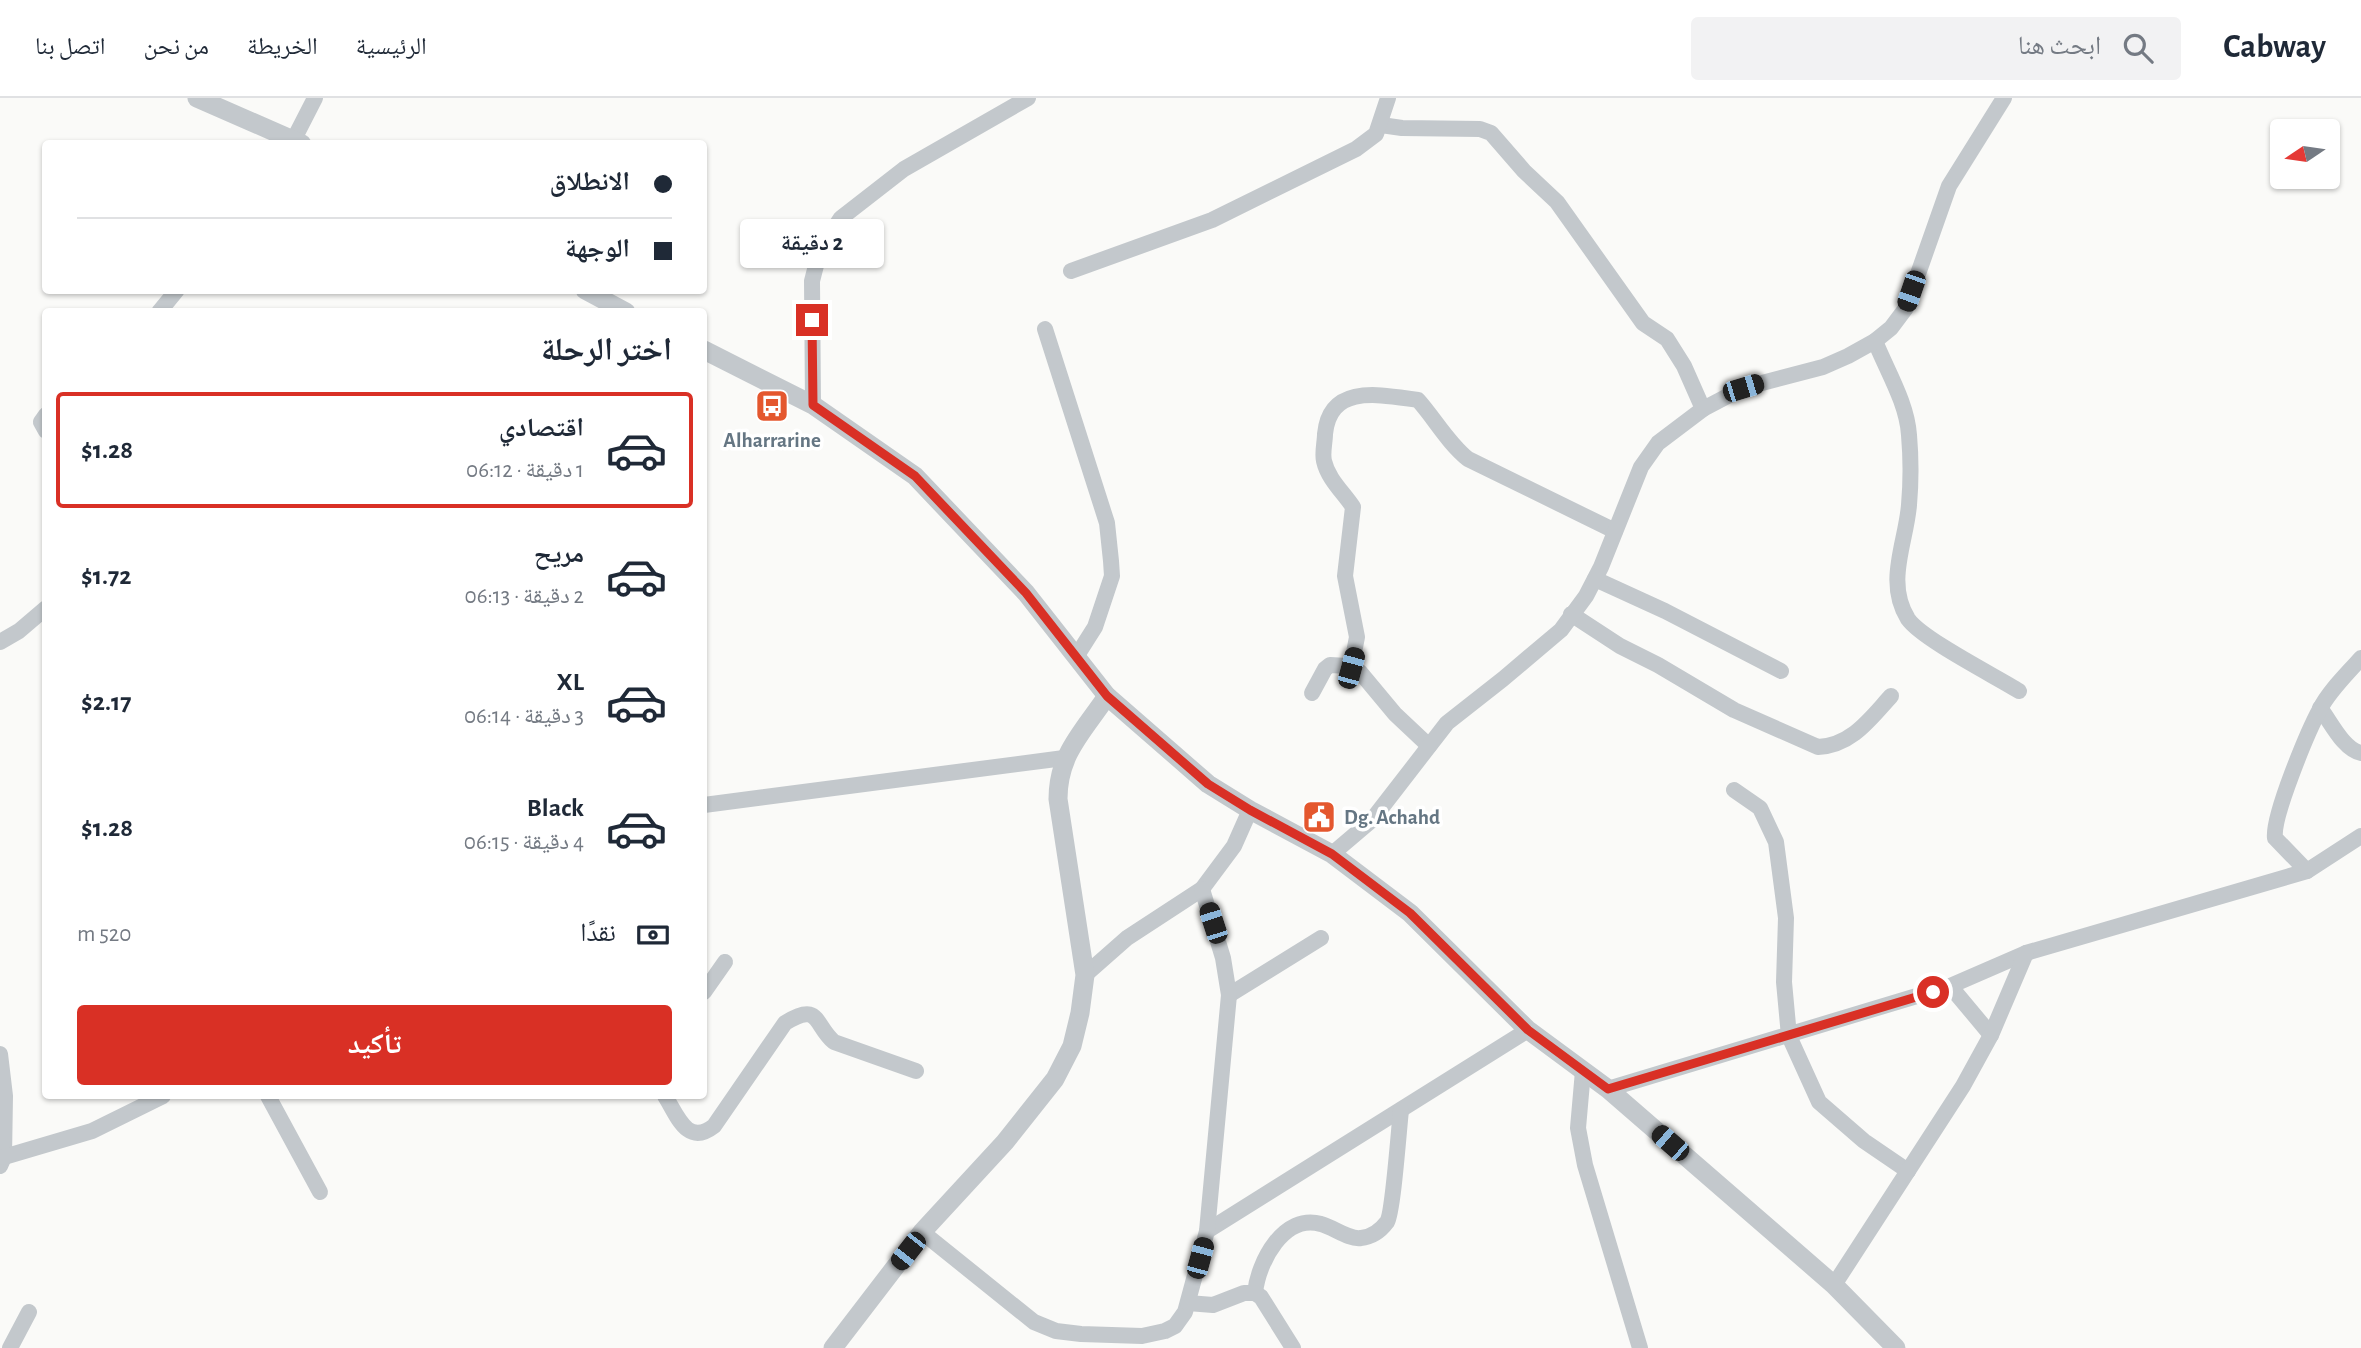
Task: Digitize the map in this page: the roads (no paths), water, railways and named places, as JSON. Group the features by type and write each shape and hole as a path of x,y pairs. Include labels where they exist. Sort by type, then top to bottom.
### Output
{"street":[{"path":"197,98 296,140"},
{"path":"298,140 315,98"},
{"path":"813,405 812,281 820,250 841,218 904,169 1028,98"},
{"path":"1071,271 1212,220 1356,149 1377,134 1388,98"},
{"path":"1332,854 1372,820 1447,723 1561,630 1595,579 1641,467 1658,443 1703,409 1743,388 1823,367 1875,341 1891,328 1906,308 1949,186 2004,98"},
{"path":"1381,125 1402,128 1480,129 1492,133 1524,171 1557,202 1643,323 1667,339 1684,366 1703,409"},
{"path":"162,308 174,294"},
{"path":"592,294 618,308"},
{"path":"1045,329 1107,523 1111,561 1112,576 1095,627 1076,657"},
{"path":"1875,341 1908,418 1910,438 1909,506 1896,569 1900,601 1909,620 1925,635 2020,691"},
{"path":"707,352 813,405 915,476 1026,593 1107,696 1208,784 1332,854 1410,913 1528,1030 1608,1089 1834,1285 1896,1348"},
{"path":"1351,668 1357,637 1345,576 1353,507 1335,485 1323,459 1326,427 1332,408 1342,400 1375,395 1418,400 1455,448 1468,459 1615,531"},
{"path":"1595,579 1665,611 1782,671"},
{"path":"0,642 19,631 42,611"},
{"path":"1571,614 1620,646 1734,710 1818,747 1833,747 1852,737 1891,696"},
{"path":"2307,871 2275,838 2274,831 2284,795 2320,708 2361,658"},
{"path":"1312,693 1330,665 1351,668 1360,673 1395,714 1429,746"},
{"path":"834,1348 922,1232 1005,1142 1055,1079 1072,1046 1085,975 1058,799 1058,779 1064,758 1107,696"},
{"path":"2320,708 2347,744 2355,752 2361,753"},
{"path":"707,804 1064,758"},
{"path":"1734,790 1760,808 1776,842 1786,918 1784,982 1789,1036 1819,1102 1864,1141 1908,1171"},
{"path":"1085,975 1127,938 1202,888 1234,846 1250,810"},
{"path":"1608,1089 1950,986 2026,953 2307,871 2361,836"},
{"path":"922,1232 1034,1322 1056,1331 1142,1336 1157,1340 1175,1326 1185,1312 1207,1231 1229,995 1223,958 1202,888"},
{"path":"1229,995 1321,938"},
{"path":"1834,1285 1963,1086 1991,1035 2026,953"},
{"path":"707,988 725,962"},
{"path":"1950,986 1991,1035"},
{"path":"667,1099 683,1125 691,1132 709,1130 715,1126 785,1023 795,1016 808,1014 817,1018 826,1035 834,1042 916,1071"},
{"path":"1207,1231 1528,1030"},
{"path":"0,1054 5,1097 2,1161 92,1131 157,1099"},
{"path":"1583,1070 1578,1128 1585,1165 1640,1348"},
{"path":"270,1099 320,1192"},
{"path":"1255,1293 1262,1265 1274,1245 1292,1228 1304,1223 1318,1223 1358,1239 1374,1235 1389,1220 1401,1110"},
{"path":"1188,1303 1213,1305 1244,1293 1255,1293 1261,1297 1293,1348"},
{"path":"10,1348 29,1312"}],"place":[{"name":"Alharrarine","path":"772,406"},
{"name":"Dg. Achahd","path":"1319,817"}]}
